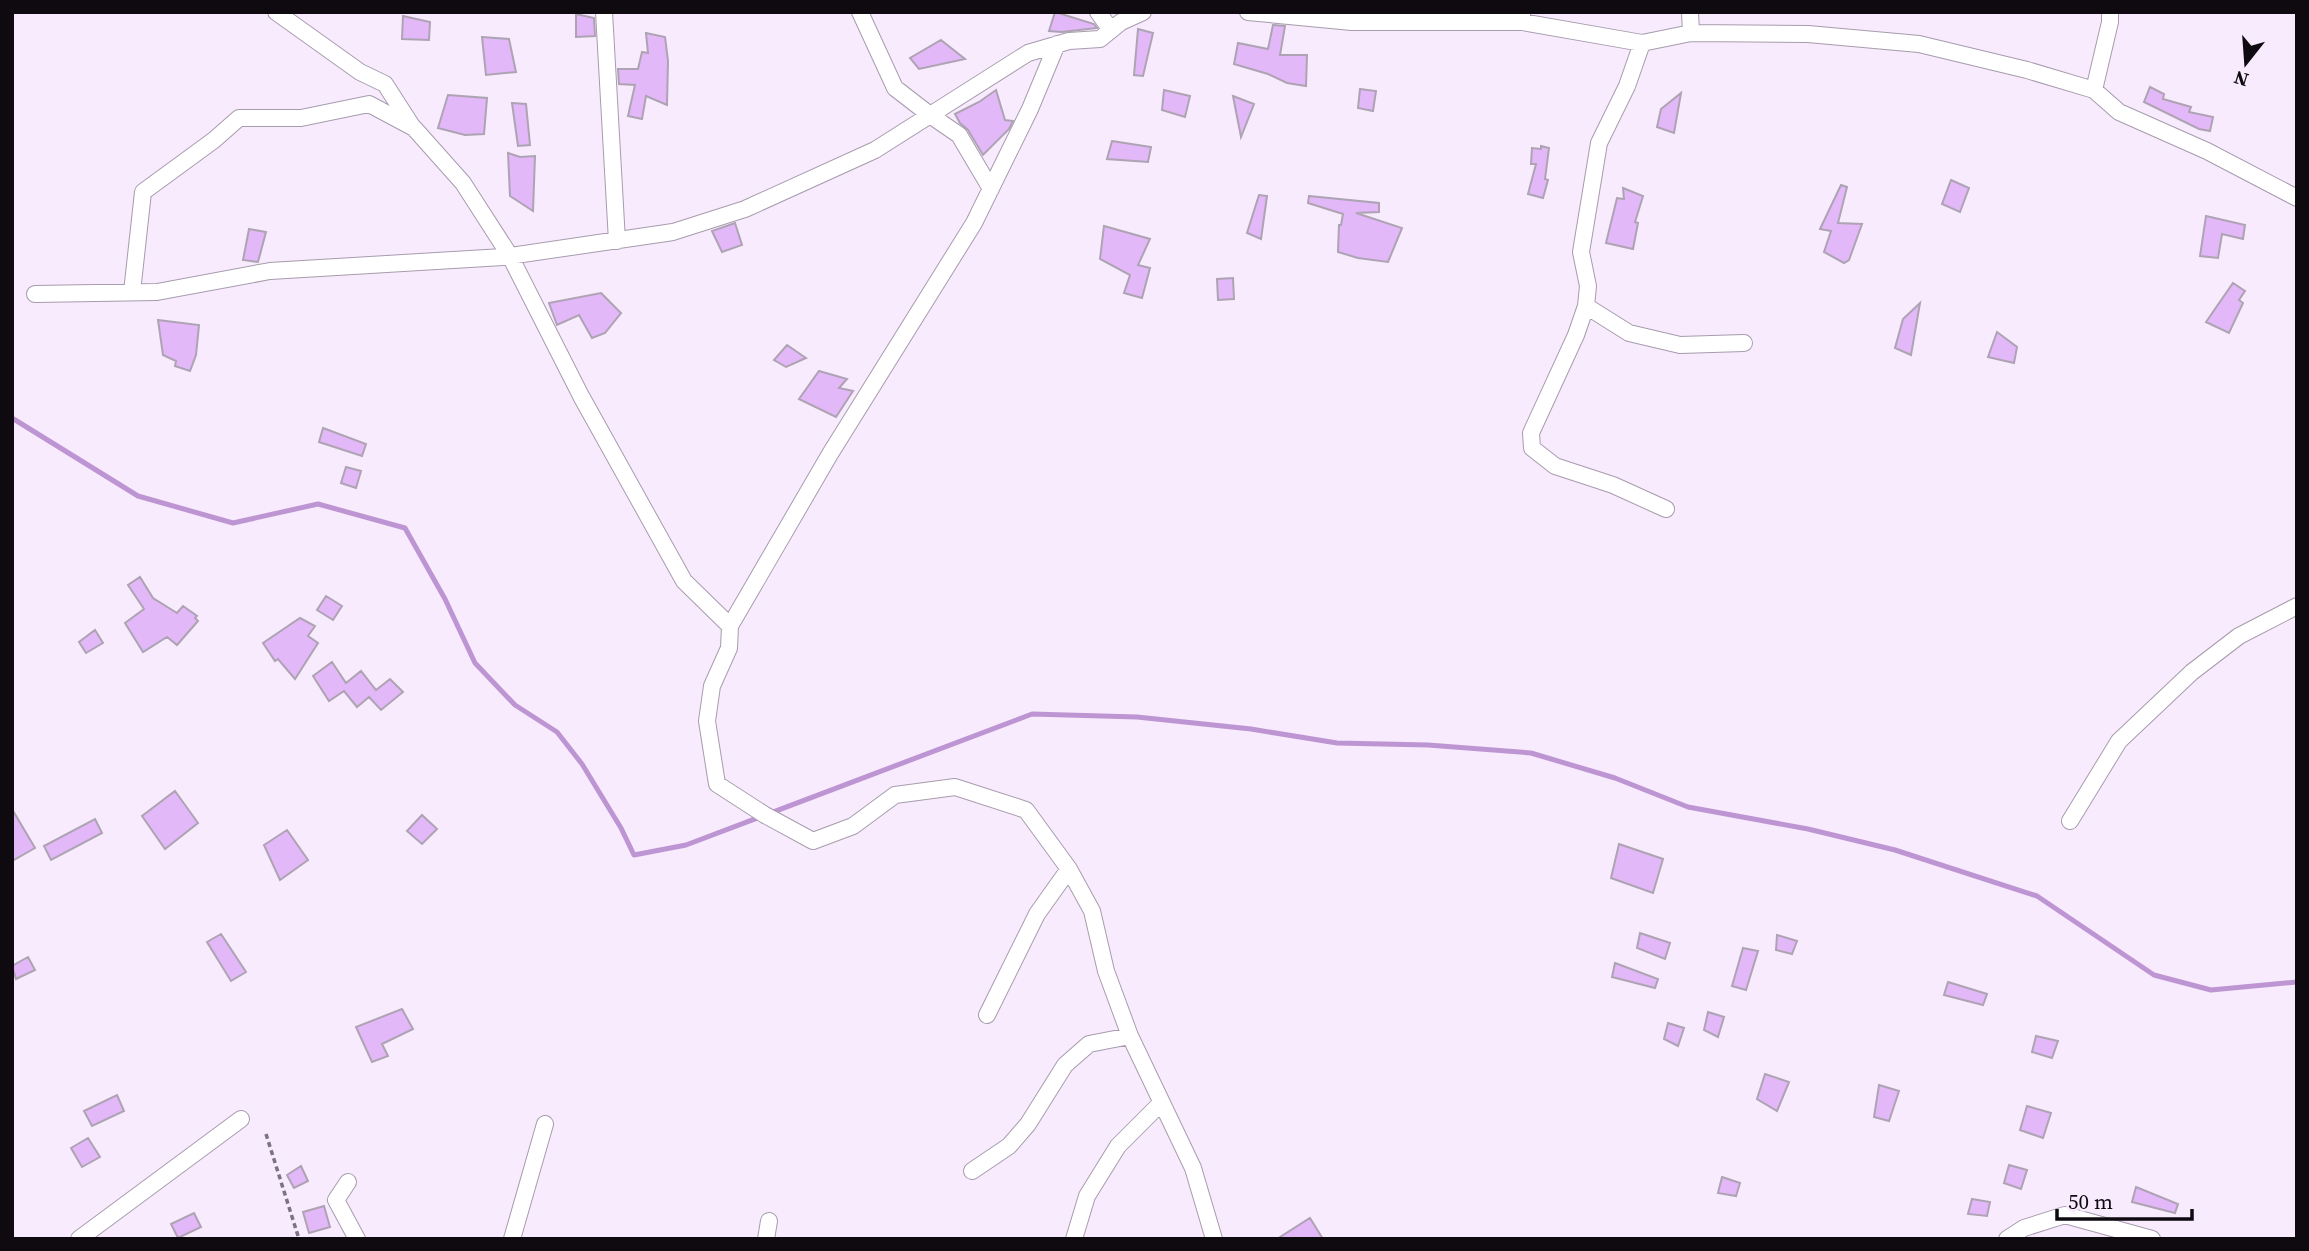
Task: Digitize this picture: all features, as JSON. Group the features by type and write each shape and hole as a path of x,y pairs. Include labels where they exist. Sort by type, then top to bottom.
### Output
{"street":[{"path":"276,12 360,72 385,84 414,128 463,183 510,256 581,396 684,581 730,626"},
{"path":"604,12 617,240"},
{"path":"860,12 895,88 959,135 991,188"},
{"path":"1098,12 1111,30"},
{"path":"34,294 157,292 270,271 510,256 673,232 745,209 875,150 1028,53 1069,41 1100,39 1121,22 1143,12"},
{"path":"1248,12 1352,17 1522,17 1642,43 1691,33 1808,34 1919,44 2027,70 2094,90 2119,113 2207,151 2297,198"},
{"path":"1690,12 1691,33"},
{"path":"2094,90 2110,12"},
{"path":"1642,43 1626,86 1598,143 1581,252 1588,286 1586,306 1576,335 1531,433 1532,448 1555,466 1614,485 1666,509"},
{"path":"1057,44 1030,109 974,223 830,454 730,626 729,648 712,686 707,721 717,784 765,815 813,841 853,826 895,795 955,787 1026,810 1069,869 1092,911 1106,971 1130,1035 1193,1168 1214,1239"},
{"path":"132,292 143,192 214,140 239,118 301,118 369,104 414,128"},
{"path":"1586,306 1629,333 1681,345 1744,343"},
{"path":"2070,821 2119,741 2192,672 2239,636 2297,606"},
{"path":"987,1015 1037,914 1069,869"},
{"path":"972,1171 1009,1146 1028,1124 1065,1065 1089,1044 1130,1035"},
{"path":"1074,1239 1087,1196 1118,1146 1161,1103"},
{"path":"79,1239 242,1119"},
{"path":"512,1239 545,1124"},
{"path":"348,1182 336,1200 357,1237"},
{"path":"2007,1239 2024,1228 2065,1214 2152,1239"},
{"path":"766,1239 769,1221"}],"path":[{"path":"265,1135 299,1239"}],"building":[{"path":"1055,12 1094,24 1097,28 1049,31"},
{"path":"576,14 594,18 595,36 576,37"},
{"path":"403,16 430,22 429,40 402,39"},
{"path":"1273,25 1285,26 1280,55 1307,55 1306,86 1287,83 1234,64 1238,43 1268,49"},
{"path":"1138,29 1153,33 1143,76 1134,75"},
{"path":"646,33 665,37 668,61 667,105 646,96 642,119 628,116 635,85 619,84 618,69 638,69 642,52 648,53"},
{"path":"482,37 509,39 516,72 486,75"},
{"path":"941,40 965,59 919,69 910,58"},
{"path":"2150,87 2164,94 2163,99 2191,107 2189,112 2213,117 2210,131 2199,129 2144,102"},
{"path":"1360,89 1376,91 1373,111 1358,108"},
{"path":"996,90 1005,120 1013,121 1009,129 983,155 955,114"},
{"path":"1164,90 1190,96 1185,117 1162,110"},
{"path":"1681,93 1674,133 1657,127 1661,109"},
{"path":"448,95 487,98 484,134 465,135 438,128"},
{"path":"1233,96 1254,104 1241,137"},
{"path":"512,103 526,104 530,145 518,146"},
{"path":"1112,141 1151,147 1148,162 1107,159"},
{"path":"1541,146 1549,148 1545,179 1548,180 1543,198 1528,194 1536,164 1531,164 1532,148 1541,149"},
{"path":"508,153 520,157 535,156 533,211 510,196"},
{"path":"1951,180 1969,188 1960,212 1942,204"},
{"path":"1841,185 1847,187 1838,223 1862,224 1849,260 1844,263 1824,252 1831,231 1820,229"},
{"path":"1623,188 1643,196 1635,222 1638,223 1633,249 1606,243 1617,198 1624,199"},
{"path":"1259,195 1267,196 1261,239 1247,233"},
{"path":"1309,196 1379,203 1379,212 1356,213 1402,228 1388,262 1338,252 1339,225 1343,214 1308,203"},
{"path":"2206,216 2245,225 2243,239 2222,234 2218,258 2200,256"},
{"path":"735,223 742,245 722,252 712,231"},
{"path":"1104,226 1150,239 1138,265 1150,268 1142,298 1124,293 1130,275 1100,259"},
{"path":"249,229 266,232 258,262 243,260"},
{"path":"1233,278 1234,299 1218,300 1217,279"},
{"path":"2233,283 2245,291 2239,300 2243,303 2229,333 2206,322"},
{"path":"601,293 621,313 605,333 592,338 579,315 557,325 549,303"},
{"path":"1920,303 1911,355 1895,348 1903,319"},
{"path":"158,320 199,325 196,355 190,371 175,366 176,361 163,355"},
{"path":"1997,332 2017,347 2014,363 1988,357"},
{"path":"787,345 806,358 786,367 774,360"},
{"path":"819,371 847,379 839,388 853,391 836,417 799,399"},
{"path":"323,428 366,444 362,456 319,442"},
{"path":"346,467 361,471 356,488 341,483"},
{"path":"140,577 153,598 177,613 183,606 197,616 195,618 198,621 177,645 167,637 143,652 125,623 144,609 128,585"},
{"path":"326,596 342,606 333,620 317,610"},
{"path":"300,618 315,626 308,636 318,643 295,679 278,659 275,661 263,643"},
{"path":"95,630 103,643 86,653 79,642"},
{"path":"332,662 346,683 361,671 376,690 390,679 403,692 381,710 369,697 357,707 344,691 329,701 313,676"},
{"path":"175,791 198,823 165,849 142,816"},
{"path":"12,809 35,848 12,861"},
{"path":"422,815 437,829 422,844 407,831"},
{"path":"95,819 102,833 51,860 44,846"},
{"path":"287,830 308,860 280,880 264,845"},
{"path":"1619,844 1663,859 1653,893 1611,878"},
{"path":"1640,933 1670,943 1665,959 1637,948"},
{"path":"221,934 246,972 231,981 207,942"},
{"path":"1777,935 1797,941 1792,954 1776,950"},
{"path":"1743,948 1758,951 1746,990 1732,986"},
{"path":"28,957 35,970 16,979 12,966"},
{"path":"1615,963 1658,979 1655,988 1612,977"},
{"path":"1948,982 1987,994 1983,1005 1944,995"},
{"path":"402,1009 413,1029 382,1044 388,1056 372,1062 356,1027"},
{"path":"1708,1012 1724,1017 1718,1037 1704,1030"},
{"path":"1668,1023 1684,1028 1678,1046 1664,1039"},
{"path":"2036,1036 2058,1041 2052,1058 2032,1052"},
{"path":"1765,1074 1789,1082 1777,1111 1757,1099"},
{"path":"1879,1085 1899,1091 1889,1121 1874,1117"},
{"path":"117,1095 124,1111 92,1126 84,1111"},
{"path":"2027,1106 2051,1113 2043,1138 2020,1130"},
{"path":"88,1138 100,1157 82,1167 71,1148"},
{"path":"2009,1165 2027,1170 2021,1189 2004,1183"},
{"path":"301,1166 308,1181 294,1188 287,1175"},
{"path":"1722,1177 1740,1183 1736,1196 1718,1193"},
{"path":"2136,1187 2178,1204 2175,1213 2132,1202"},
{"path":"1972,1199 1990,1202 1987,1216 1968,1214"},
{"path":"324,1206 330,1227 309,1233 303,1212"},
{"path":"194,1213 201,1227 178,1238 171,1224"},
{"path":"1310,1218 1323,1239 1277,1239"}],"waterway":[{"path":"12,418 138,496 233,523 318,504 405,528 445,599 475,663 515,705 557,732 582,764 621,828 634,855 686,845 1032,714 1137,717 1251,729 1337,743 1428,745 1531,753 1615,778 1688,807 1808,829 1895,850 2037,896 2154,975 2211,990 2297,982"}]}
